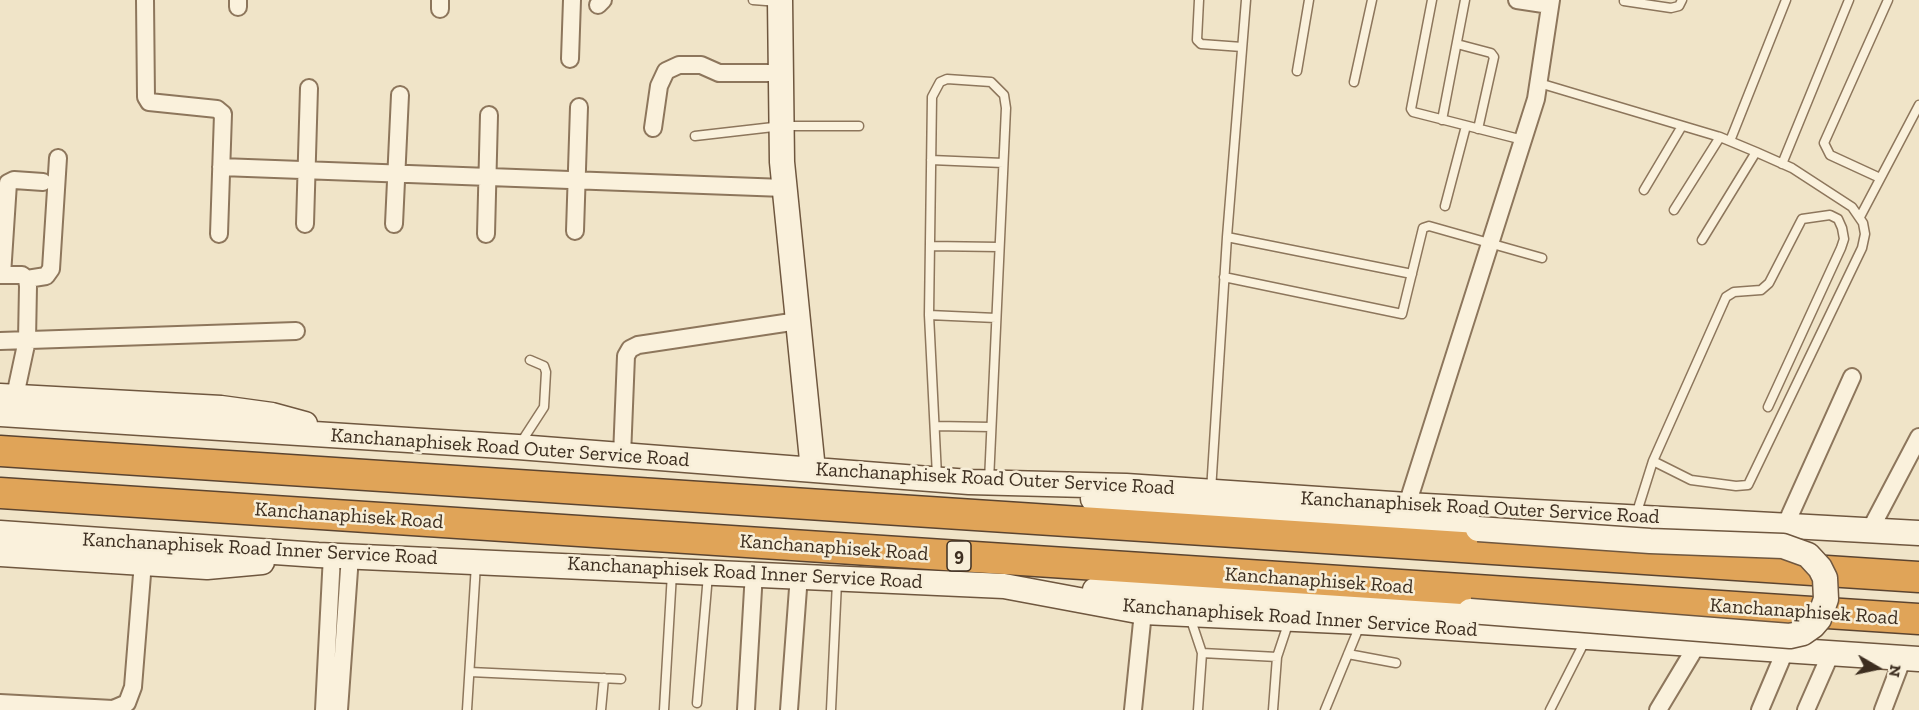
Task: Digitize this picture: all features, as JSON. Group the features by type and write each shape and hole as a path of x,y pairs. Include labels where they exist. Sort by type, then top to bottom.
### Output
{"highway":[{"name":"Kanchanaphisek Road","path":"0,451 1917,576"},
{"name":"Kanchanaphisek Road","path":"0,493 1919,619"}],"main road":[{"path":"780,1 784,188 813,470"},
{"name":"Kanchanaphisek Road Outer Service Road","path":"5,402 221,408 272,415 361,438 518,447 937,480 1211,491 1407,505 1919,532"},
{"path":"979,482 1150,507 1650,541 1783,546 1808,555 1820,568 1825,578 1826,599 1819,619 1813,626 1803,633 1790,636 1470,611 1004,586"},
{"name":"Kanchanaphisek Road Inner Service Road","path":"0,533 333,555 673,568 1004,586 1143,612 1361,622 1860,655 1912,667"},
{"path":"0,555 226,566 333,555"}],"street":[{"path":"145,0 146,97 155,104 217,109 223,114 219,234"},
{"path":"570,59 572,0"},
{"path":"1407,505 1539,83 1550,2 1517,0"},
{"path":"653,128 658,86 666,71 679,65 701,65 718,74 781,73"},
{"path":"305,224 309,88"},
{"path":"394,224 400,94"},
{"path":"575,231 579,107"},
{"path":"486,234 489,115"},
{"path":"43,182 14,180 8,183 1,275 22,275 27,279 46,276 51,269 58,158"},
{"path":"222,167 307,168 487,179 784,188"},
{"path":"5,402 27,340 27,279"},
{"path":"622,456 626,356 630,349 638,345 798,321"},
{"path":"0,341 296,331"},
{"path":"1785,526 1852,377"},
{"path":"1870,530 1919,437"},
{"path":"324,710 333,555"},
{"path":"333,555 339,710"},
{"path":"0,703 113,709 127,703 133,687 143,562"},
{"path":"746,710 754,572"},
{"path":"789,710 799,575"},
{"path":"1133,710 1143,612"},
{"path":"1658,710 1697,645"},
{"path":"1760,710 1785,651"},
{"path":"1806,710 1831,653"},
{"path":"1883,710 1912,667"}],"lane":[{"path":"753,0 780,1"},
{"path":"1199,0 1197,40 1201,44 1242,47"},
{"path":"1211,491 1224,277 1246,0"},
{"path":"1297,71 1309,0"},
{"path":"1354,82 1372,0"},
{"path":"1432,0 1411,109 1413,112 1523,140"},
{"path":"1442,120 1465,0"},
{"path":"1624,1 1671,8 1679,6 1682,0"},
{"path":"1730,141 1786,0"},
{"path":"1782,164 1849,0"},
{"path":"1880,178 1830,155 1824,142 1888,0"},
{"path":"1456,44 1491,53 1494,57 1478,129"},
{"path":"937,480 929,315 932,97 940,82 947,79 991,82 999,87 1004,95 1006,108 991,427 979,482"},
{"path":"1539,83 1730,141 1782,164 1852,207 1860,217 1865,234 1862,248 1748,485 1736,486 1691,480 1653,460"},
{"path":"1860,217 1919,105"},
{"path":"695,136 782,126 859,126"},
{"path":"1445,206 1466,126"},
{"path":"1644,190 1682,126"},
{"path":"1674,210 1720,137"},
{"path":"1702,240 1756,152"},
{"path":"931,159 1003,163"},
{"path":"1635,518 1653,460 1726,297 1734,292 1761,290 1769,283 1803,219 1830,215 1838,219 1844,239 1768,407"},
{"path":"1224,277 1402,314 1423,228 1429,226 1542,258"},
{"path":"1227,237 1412,274"},
{"path":"930,246 999,247"},
{"path":"929,315 996,318"},
{"path":"518,447 542,415 544,407 546,372 544,366 530,360"},
{"path":"935,426 991,427"},
{"path":"467,710 476,560"},
{"path":"664,710 673,568"},
{"path":"697,703 708,570"},
{"path":"831,710 837,578"},
{"path":"1189,614 1202,652 1198,710"},
{"path":"1273,710 1277,657 1290,618"},
{"path":"1325,710 1361,622"},
{"path":"1550,710 1587,637"},
{"path":"1202,652 1277,657"},
{"path":"1348,654 1396,663"},
{"path":"470,672 621,679"},
{"path":"601,710 604,678"}]}
